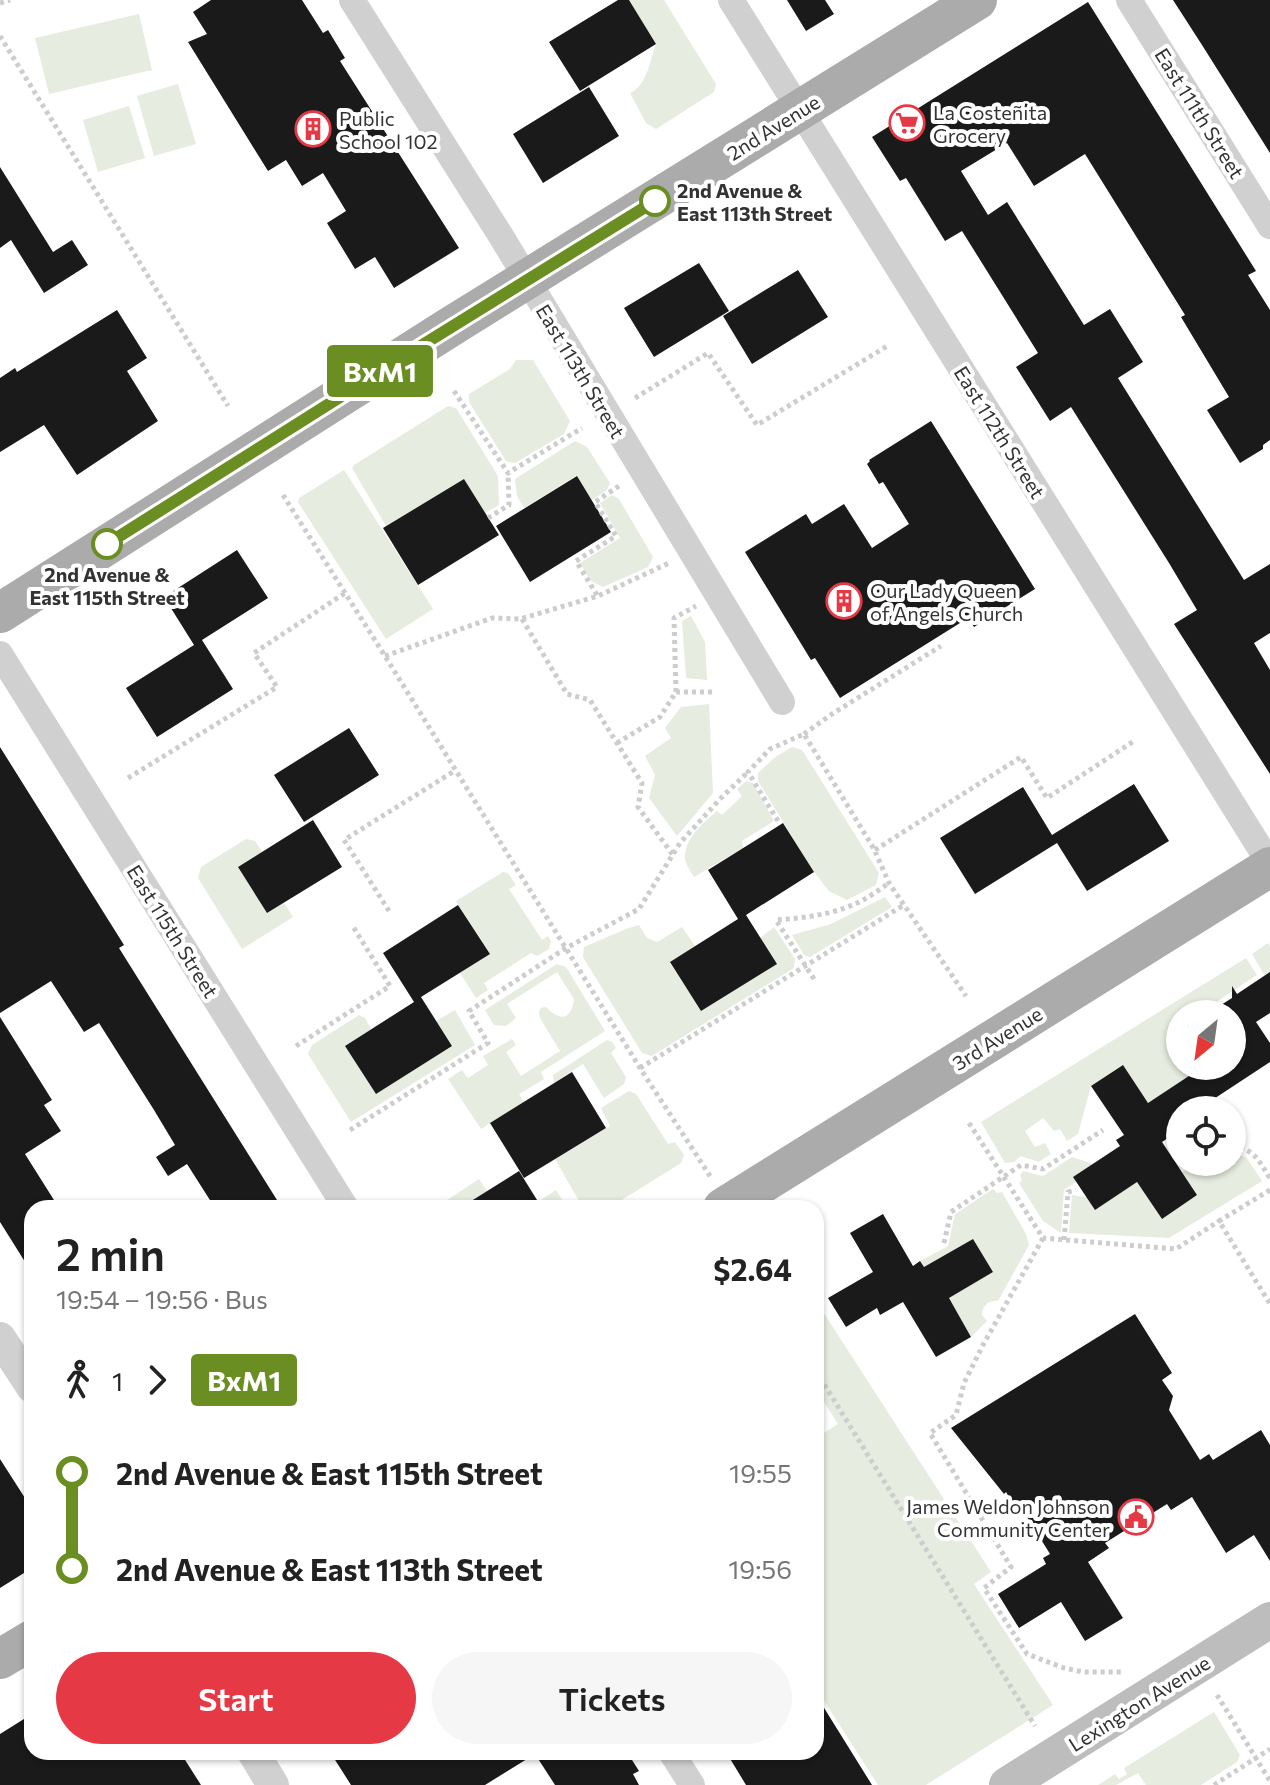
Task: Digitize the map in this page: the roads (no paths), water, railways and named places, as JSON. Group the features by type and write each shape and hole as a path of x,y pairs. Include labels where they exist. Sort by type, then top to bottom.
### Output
{"main road":[{"name":"2nd Avenue","path":"0,613 268,442 977,0"},
{"name":"3rd Avenue","path":"736,1200 1270,866"},
{"name":"Lexington Avenue","path":"1007,1785 1270,1620"},
{"path":"0,1659 24,1645"}],"street":[{"name":"East 113th Street","path":"352,0 527,280 782,702"},
{"name":"East 112th Street","path":"731,0 1270,866"},
{"name":"East 111th Street","path":"1129,0 1270,226"},
{"name":"East 115th Street","path":"0,654 341,1200"},
{"path":"0,1338 24,1375"},
{"path":"258,1760 273,1785"},
{"path":"676,1760 692,1785"}],"place":[{"name":"La Costeñita Grocery","path":"907,123"},
{"name":"Public School 102","path":"313,129"},
{"name":"2nd Avenue & East 113th Street","path":"655,201"},
{"name":"2nd Avenue & East 115th Street","path":"107,544"},
{"name":"Our Lady Queen of Angels Church","path":"844,601"},
{"name":"James Weldon Johnson Community Center","path":"1136,1517"}]}
